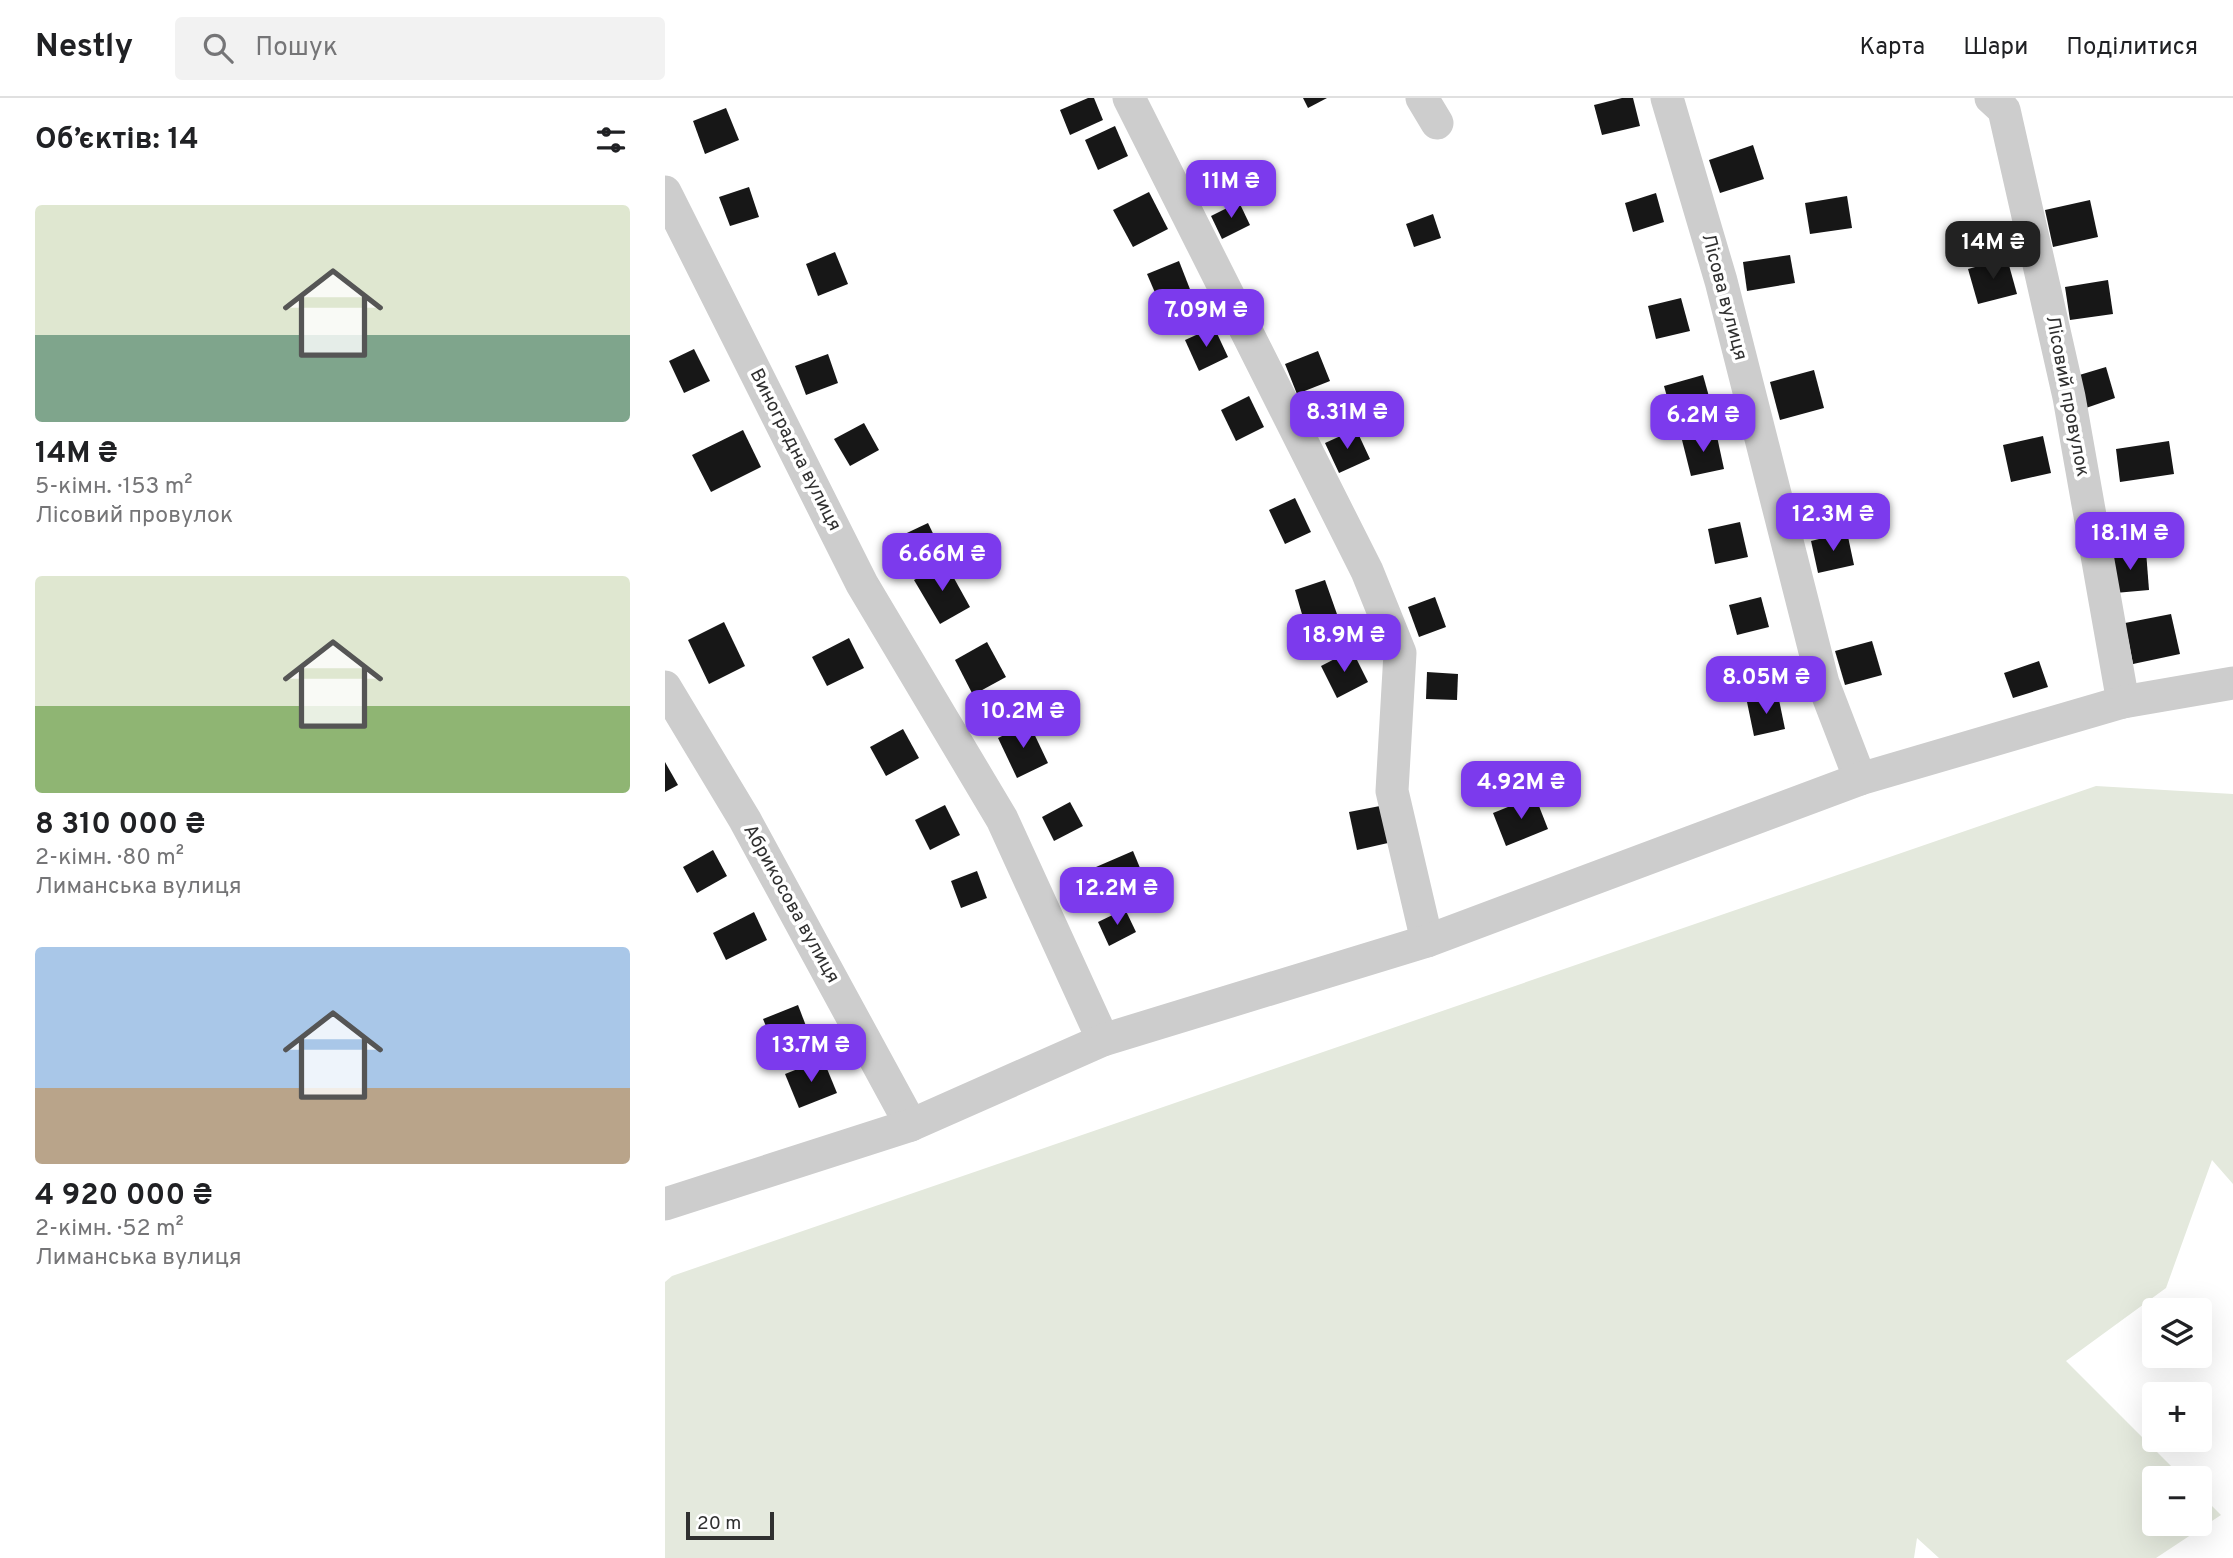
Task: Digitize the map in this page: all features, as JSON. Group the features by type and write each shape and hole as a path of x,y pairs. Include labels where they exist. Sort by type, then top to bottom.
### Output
{"street":[{"path":"1129,98 1367,571 1400,653 1392,791 1427,941"},
{"name":"Лісова вулиця","path":"1667,98 1721,281 1823,683 1860,779"},
{"name":"Лісовий провулок","path":"1991,98 2004,110 2063,371 2123,702"},
{"name":"Виноградна вулиця","path":"665,192 862,584 1002,819 1103,1040"},
{"path":"665,1204 911,1125 1103,1040 1427,941 1860,779 2123,702 2233,683"},
{"name":"Абрикосова вулиця","path":"665,687 745,820 911,1125"}],"shaded area":[{"path":"2096,786 2233,794 2233,1184 2212,1160 2166,1288 2152,1298 2142,1298 2142,1306 2066,1361 2142,1437 2142,1452 2157,1452 2171,1466 2142,1466 2142,1536 2189,1536 2156,1558 1939,1558 1917,1538 1914,1558 665,1558 665,1282 672,1276"},
{"path":"2212,1506 2221,1515 2212,1521"}],"building":[{"path":"1094,98 1103,120 1070,135 1060,110"},
{"path":"1303,98 1327,98 1308,108"},
{"path":"1633,98 1640,126 1602,135 1594,105"},
{"path":"726,108 739,140 705,154 693,121"},
{"path":"1115,126 1128,156 1098,170 1085,140"},
{"path":"1753,145 1764,179 1720,193 1709,160"},
{"path":"749,187 759,217 730,226 719,197"},
{"path":"1149,192 1168,229 1133,247 1113,210"},
{"path":"1656,193 1664,222 1633,232 1625,203"},
{"path":"1847,196 1852,228 1810,234 1805,203"},
{"path":"2090,200 2098,237 2053,247 2045,210"},
{"path":"1239,202 1250,225 1222,239 1211,216"},
{"path":"1433,214 1441,238 1414,247 1406,224"},
{"path":"835,252 848,284 818,296 806,264"},
{"path":"1790,255 1795,283 1747,291 1743,262"},
{"path":"2007,258 2017,294 1978,304 1968,269"},
{"path":"1179,261 1193,297 1162,309 1147,274"},
{"path":"2108,280 2113,314 2070,320 2065,287"},
{"path":"1681,298 1690,331 1656,339 1648,306"},
{"path":"1214,327 1228,357 1199,371 1185,340"},
{"path":"694,349 710,381 684,393 669,361"},
{"path":"1318,351 1330,381 1297,394 1285,364"},
{"path":"828,354 838,383 806,395 795,366"},
{"path":"2106,367 2115,398 2086,408 2076,376"},
{"path":"1814,370 1824,408 1780,420 1770,382"},
{"path":"1703,375 1713,411 1674,422 1664,386"},
{"path":"1249,396 1264,427 1236,441 1221,410"},
{"path":"864,423 879,450 850,466 834,439"},
{"path":"1356,429 1370,459 1339,473 1325,443"},
{"path":"743,430 761,467 711,492 692,455"},
{"path":"1716,432 1724,469 1691,476 1682,440"},
{"path":"2043,436 2051,473 2011,482 2003,445"},
{"path":"2169,441 2174,474 2120,482 2116,449"},
{"path":"1295,498 1311,532 1285,544 1269,510"},
{"path":"1740,522 1748,557 1715,564 1708,529"},
{"path":"928,523 940,548 904,566 892,540"},
{"path":"1847,532 1854,565 1818,573 1811,541"},
{"path":"2146,551 2149,590 2115,593 2112,553"},
{"path":"945,562 970,607 940,624 914,580"},
{"path":"1325,580 1338,617 1306,628 1295,590"},
{"path":"1435,597 1446,627 1419,637 1408,607"},
{"path":"1761,597 1769,627 1737,635 1729,605"},
{"path":"2171,614 2180,654 2133,664 2125,623"},
{"path":"724,622 745,666 709,684 688,640"},
{"path":"849,638 864,668 827,686 812,657"},
{"path":"1872,641 1882,675 1845,685 1835,651"},
{"path":"987,642 1006,677 973,695 955,660"},
{"path":"1352,650 1368,682 1337,698 1321,666"},
{"path":"2039,661 2048,687 2013,698 2004,673"},
{"path":"1427,672 1458,674 1457,700 1426,699"},
{"path":"1778,695 1785,729 1754,736 1747,702"},
{"path":"1029,723 1048,763 1017,778 998,738"},
{"path":"903,729 919,758 886,776 870,747"},
{"path":"665,762 678,785 665,792"},
{"path":"1535,796 1548,829 1506,846 1493,813"},
{"path":"1070,802 1083,826 1054,841 1042,817"},
{"path":"945,805 960,835 930,850 915,820"},
{"path":"1380,806 1388,843 1357,850 1349,812"},
{"path":"713,850 727,876 697,893 683,867"},
{"path":"1133,851 1145,880 1108,896 1096,867"},
{"path":"977,871 987,898 961,908 951,881"},
{"path":"1125,909 1136,932 1109,946 1098,922"},
{"path":"754,912 767,940 726,960 713,933"},
{"path":"798,1005 811,1039 777,1053 763,1019"},
{"path":"823,1059 837,1093 799,1108 785,1074"}]}
